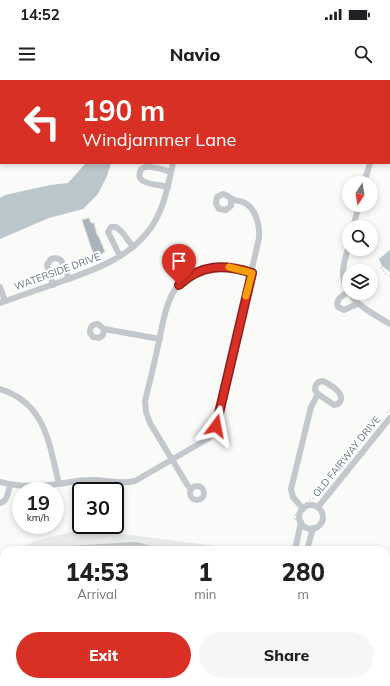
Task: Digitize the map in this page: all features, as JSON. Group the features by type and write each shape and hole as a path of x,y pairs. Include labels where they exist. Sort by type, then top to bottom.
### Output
{"street":[{"name":"WATERSIDE DRIVE","path":"3,302 103,266 133,247 151,228 161,209 168,187 173,164"},
{"path":"366,176 370,164"},
{"path":"168,187 144,182 140,173 141,170 146,167 171,172"},
{"path":"64,483 88,480 121,483 135,481 204,441 213,432 216,426 259,238 259,224 250,207 244,203 231,199"},
{"path":"120,256 108,232 111,227 116,227 122,232 133,247"},
{"path":"53,285 48,265 51,259 56,258 61,260 69,279"},
{"path":"191,489 150,422 146,412 145,401 170,299 179,285 186,278 197,272 214,268 231,267 252,273"},
{"path":"0,288 3,302"},
{"path":"342,297 338,300 337,304 338,307 344,310 357,304"},
{"path":"354,300 357,304 390,324"},
{"path":"104,329 160,339"},
{"path":"323,381 339,392 342,399 338,404 334,405 318,394 315,390 316,385 318,382 323,381"},
{"path":"0,390 6,391 21,399 39,418 46,432 58,482"},
{"path":"296,546 301,522 300,514 303,509 293,497 292,484 311,407 318,394"},
{"name":"OLD FAIRWAY DRIVE","path":"318,507 387,417"},
{"path":"0,482 10,485 6,498 0,503"},
{"name":"OLD FAIRWAY DRIVE","path":"303,509 310,505 318,507 322,512 323,520 321,524 313,528 308,546"},
{"path":"301,522 305,526 313,528"},
{"path":"118,546 139,546"}],"path":[{"path":"390,254 384,259 381,268 390,276"},
{"path":"387,417 390,408"},
{"path":"306,501 313,499 327,484 375,427"}],"shaded area":[{"path":"85,164 111,164 107,176 98,194 83,209 49,218 0,239 0,198 5,195 50,185 68,183"},
{"path":"390,250 390,272 382,266 379,259"},
{"path":"72,532 72,534 123,534 216,546 25,546 35,541"}],"building":[{"path":"89,218 91,223 94,223 97,235 105,252 95,257 82,220"}],"slow traffic":[{"path":"229,267 252,273 246,296"}],"route":[{"path":"179,285 186,278 206,269 231,267 252,273 216,426"}]}
